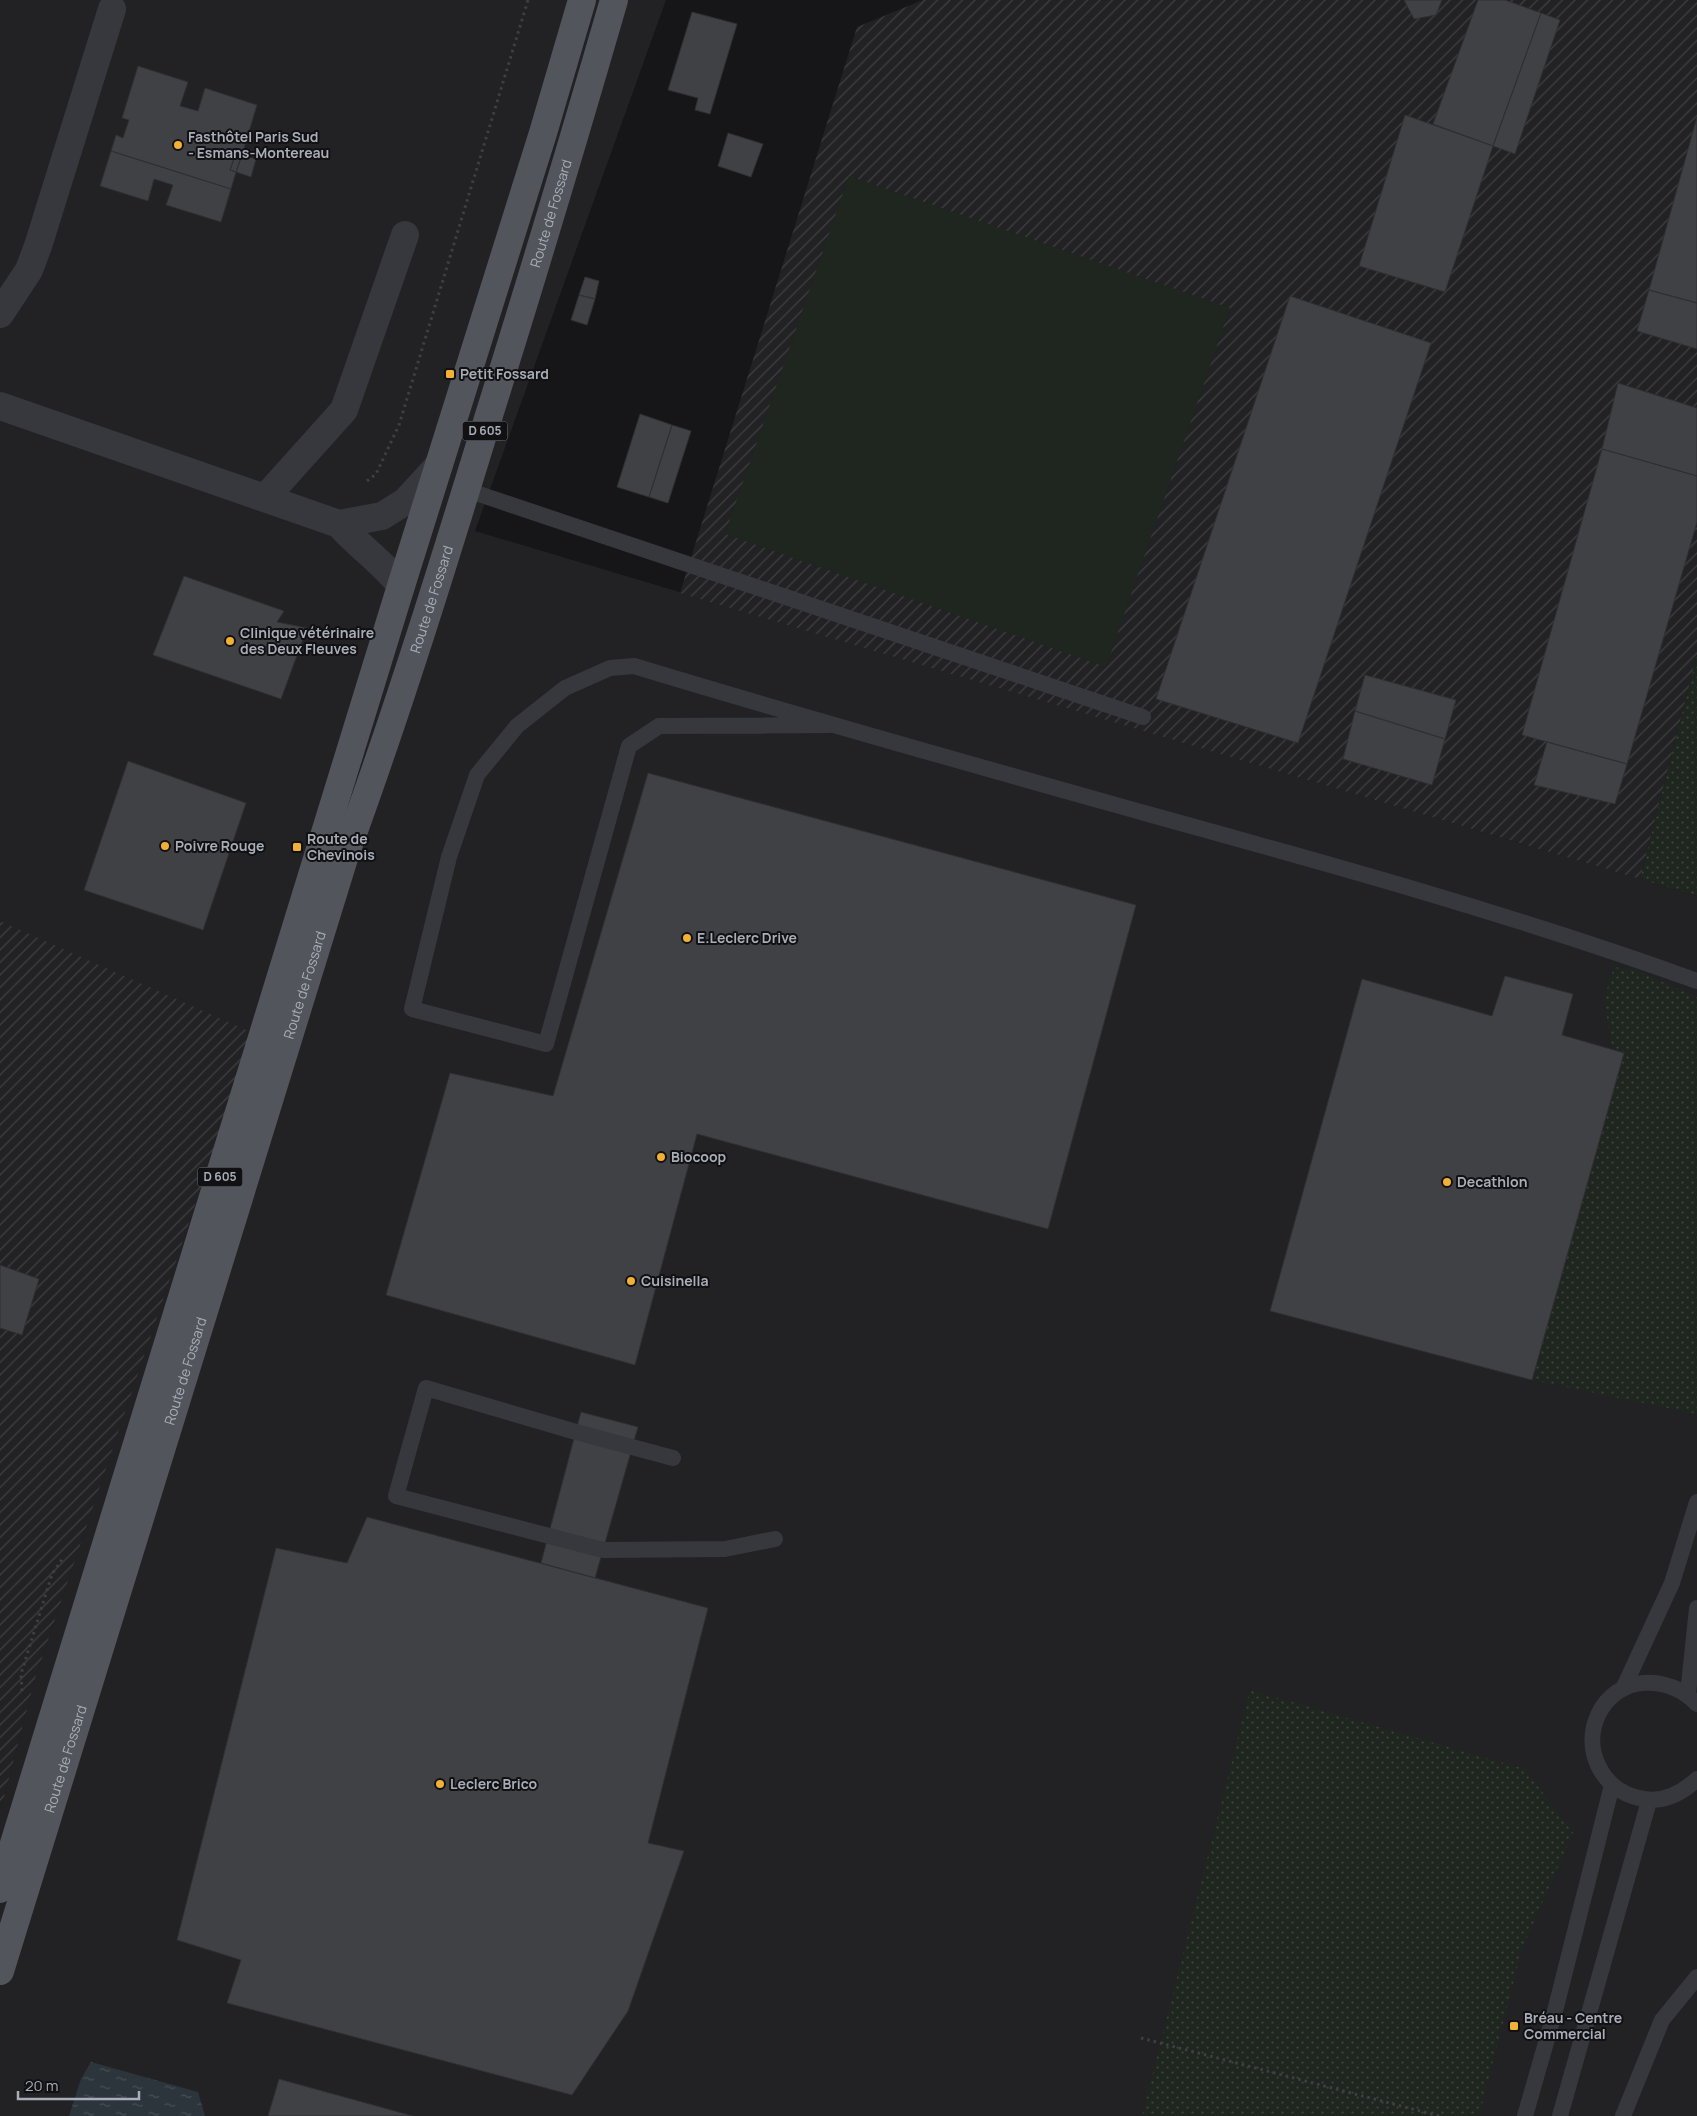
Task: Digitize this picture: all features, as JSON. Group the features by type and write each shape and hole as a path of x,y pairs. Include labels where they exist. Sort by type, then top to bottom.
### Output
{"main road":[{"name":"Route de Fossard","path":"0,1889 401,586 544,133 582,0"},
{"name":"Route de Fossard","path":"0,1971 344,858 388,738 466,490 569,156 614,0"}],"street":[{"path":"0,314 29,270 38,246 112,9"},
{"path":"265,498 344,410 404,235"},
{"path":"0,406 265,498 347,522 382,516 406,501 439,465"},
{"path":"347,522 354,540 387,567 401,586"}],"lane":[{"path":"466,490 1143,717"},
{"path":"830,725 659,726 629,746 546,1044 412,1009 449,857 477,775 517,726 565,688 610,668 634,666 830,725 1376,877 1592,943 1697,982"},
{"path":"673,1458 426,1388 396,1496 603,1550 725,1549 775,1539"},
{"path":"1623,1689 1672,1583 1697,1502"},
{"path":"1692,1699 1697,1608"},
{"path":"1692,1699 1673,1686 1656,1682 1639,1683 1623,1689 1609,1700 1598,1715 1593,1732 1592,1747 1595,1761 1602,1774 1612,1785 1629,1796 1648,1801 1668,1798 1686,1790 1697,1779"},
{"path":"1525,2116 1555,2011 1612,1785"},
{"path":"1560,2116 1648,1801"},
{"path":"1623,2116 1662,2020 1697,1978"}],"path":[{"path":"347,522 356,489 376,474 399,426 528,0"},
{"path":"22,1698 21,1674 52,1574 66,1554"},
{"path":"1141,2038 1439,2116"}],"shaded area":[{"path":"0,0 666,0 475,531 1697,896 1697,2116 0,2116 0,1813 35,1679 252,1034 0,949"},
{"path":"923,0 1697,0 1697,655 1640,879 680,593 857,27"},
{"path":"849,176 1230,308 1106,667 725,534"},
{"path":"1697,655 1697,896 1640,879"},
{"path":"0,921 253,1033 35,1679 0,1813"},
{"path":"1614,967 1635,970 1697,997 1697,1414 1532,1380 1624,1053 1612,1048 1604,999"},
{"path":"1250,1690 1525,1769 1573,1833 1522,1949 1479,2116 1142,2116"}],"water":[{"path":"91,2062 198,2092 205,2116 69,2116 81,2079"}],"building":[{"path":"1404,0 1442,0 1436,15 1414,19"},
{"path":"1478,0 1505,0 1541,13 1493,146 1433,124"},
{"path":"692,12 737,24 710,114 695,110 698,98 668,90"},
{"path":"1541,13 1560,20 1515,154 1493,146"},
{"path":"138,66 188,82 180,106 198,111 205,88 257,105 242,155 236,153 230,170 236,172 231,189 111,151 116,135 123,138 129,120 122,118"},
{"path":"1405,115 1493,146 1445,292 1359,266"},
{"path":"1697,117 1697,303 1649,290"},
{"path":"728,133 763,144 751,177 718,166"},
{"path":"111,151 231,189 221,222 166,205 173,185 154,179 148,201 100,186"},
{"path":"236,153 242,155 236,172 230,170"},
{"path":"242,155 256,159 251,177 236,172"},
{"path":"585,277 599,281 595,299 579,295"},
{"path":"1649,290 1697,303 1697,349 1637,331"},
{"path":"579,295 595,299 587,325 571,320"},
{"path":"1290,296 1431,343 1298,743 1156,699"},
{"path":"1618,383 1697,408 1697,476 1602,449"},
{"path":"640,414 672,425 649,497 617,487"},
{"path":"672,425 691,431 668,503 649,497"},
{"path":"1602,449 1697,476 1697,522 1627,764 1522,735"},
{"name":"Clinique vétérinaire des Deux Fleuves","path":"184,576 284,611 277,622 307,628 281,699 153,655"},
{"path":"1365,675 1456,700 1445,739 1355,711"},
{"path":"1355,711 1445,739 1432,785 1343,759"},
{"path":"1547,742 1627,764 1615,804 1534,785"},
{"name":"Poivre Rouge","path":"128,761 246,803 203,930 84,890"},
{"path":"648,773 1136,905 1048,1229 697,1134 635,1365 386,1295 450,1073 553,1096"},
{"name":"Decathlon","path":"1505,976 1573,994 1562,1035 1624,1053 1532,1380 1270,1311 1362,979 1492,1016"},
{"path":"0,1265 39,1279 22,1335 0,1328"},
{"path":"581,1412 638,1427 595,1578 541,1563"},
{"name":"Leclerc Brico","path":"367,1517 708,1608 648,1843 684,1851 628,2011 572,2095 227,2003 241,1960 177,1940 276,1548 347,1563"},
{"path":"279,2079 413,2116 268,2116"}],"place":[{"name":"Fasthôtel Paris Sud - Esmans-Montereau","path":"178,145"},
{"name":"Petit Fossard","path":"450,374"},
{"name":"Clinique vétérinaire des Deux Fleuves","path":"230,641"},
{"name":"Poivre Rouge","path":"165,846"},
{"name":"Route de Chevinois","path":"297,847"},
{"name":"E.Leclerc Drive","path":"687,938"},
{"name":"Biocoop","path":"661,1157"},
{"name":"Decathlon","path":"1447,1182"},
{"name":"Cuisinella","path":"631,1281"},
{"name":"Leclerc Brico","path":"440,1784"},
{"name":"Bréau - Centre Commercial","path":"1514,2026"}]}
